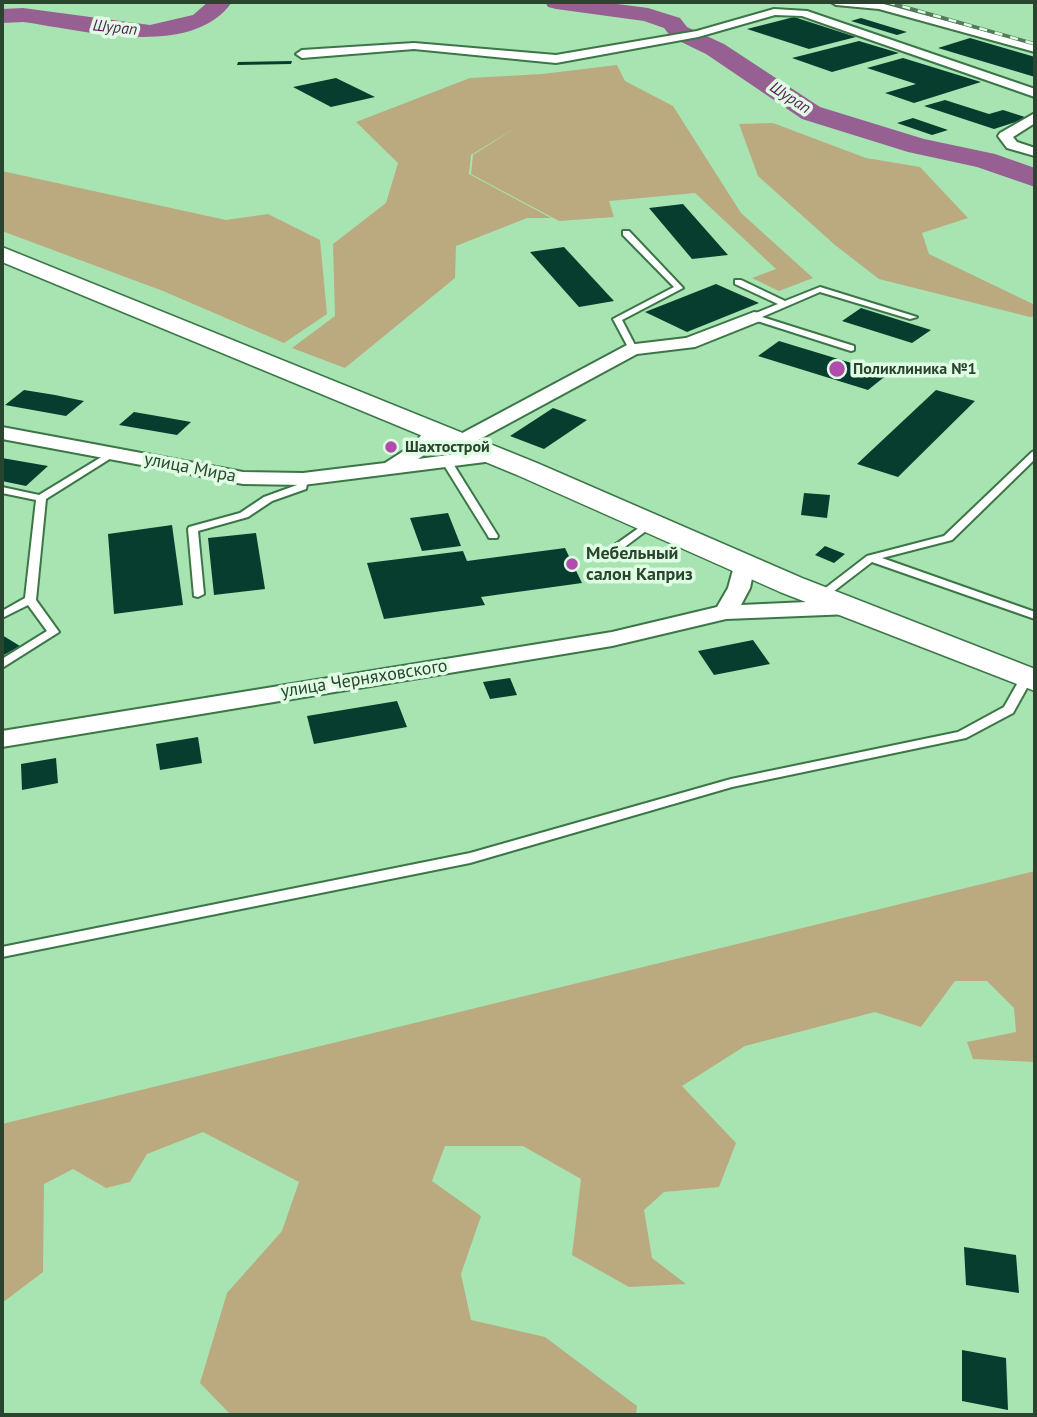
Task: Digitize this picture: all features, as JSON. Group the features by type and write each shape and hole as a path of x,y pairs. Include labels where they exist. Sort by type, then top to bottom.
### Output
{"main road":[{"path":"2,254 447,445 493,455 744,564 1031,679"}],"street":[{"path":"835,2 880,6 1035,49"},
{"path":"302,54 414,46 556,59 698,34 774,12 803,13 1035,93"},
{"path":"1035,117 1005,136 1012,145 1035,152"},
{"name":"улица Мира","path":"2,433 243,478 303,480 380,471 447,445 633,349 689,343 754,317"},
{"name":"улица Мира","path":"380,471 420,449 447,445"},
{"path":"726,612 739,588 744,564"},
{"name":"улица Черняховского","path":"2,739 612,639 726,612 851,607"}],"lane":[{"path":"626,233 679,288 617,319 633,349"},
{"path":"738,282 786,304"},
{"path":"754,317 820,289 913,317"},
{"path":"754,317 851,348"},
{"path":"447,445 493,536"},
{"path":"2,490 41,498 113,453"},
{"path":"821,596 871,558 948,538 1035,454"},
{"path":"198,594 192,529 244,516 268,499 302,487 303,480"},
{"path":"2,664 53,632 30,600 41,498"},
{"path":"606,556 650,523"},
{"path":"871,558 1035,616"},
{"path":"2,615 30,600"},
{"path":"2,952 470,858 731,783 962,735 1009,710 1031,679"}],"shaded area":[{"path":"617,65 625,81 673,106 741,213 813,278 779,291 752,278 776,269 695,193 609,201 614,217 559,221 471,174 473,155 517,127 471,155 469,174 551,218 527,218 456,246 455,278 345,368 292,348 335,316 333,244 386,203 398,163 356,122 470,78 542,74"},
{"path":"773,123 866,158 920,167 968,218 922,233 929,254 1035,305 1035,316 1030,317 879,279 835,245 758,176 739,124"},
{"path":"2,171 226,220 268,214 320,240 327,314 284,343 163,291 2,231"},
{"path":"1035,871 1035,1062 973,1059 967,1042 1016,1032 1014,1008 987,981 955,981 921,1027 875,1012 745,1046 682,1086 736,1143 719,1187 664,1192 644,1210 652,1258 686,1284 629,1287 572,1255 581,1179 523,1146 445,1146 432,1181 481,1216 461,1274 471,1320 545,1337 637,1406 636,1415 231,1415 200,1383 227,1293 282,1231 299,1182 203,1132 147,1154 130,1182 106,1188 73,1169 44,1184 43,1272 2,1303 2,1124"}],"building":[{"path":"794,17 856,37 809,49 747,29"},
{"path":"861,18 907,32 897,35 851,21"},
{"path":"970,38 1035,57 1035,77 938,48"},
{"path":"859,41 899,53 832,72 792,58"},
{"path":"903,58 981,82 914,103 885,93 916,84 867,68"},
{"path":"292,61 291,64 237,65 238,62"},
{"path":"336,78 375,97 331,107 293,87"},
{"path":"945,100 989,114 1003,110 1028,118 994,129 924,106"},
{"path":"913,118 948,130 932,135 897,123"},
{"path":"683,204 728,255 692,259 649,208"},
{"path":"564,247 614,301 579,307 530,252"},
{"path":"716,284 759,303 687,332 645,312"},
{"path":"861,308 931,330 912,343 842,321"},
{"name":"Поликлиника №1","path":"779,341 888,374 868,390 758,356"},
{"path":"24,390 84,401 66,416 5,405"},
{"path":"936,390 975,401 898,477 857,464"},
{"path":"553,408 587,420 544,449 510,436"},
{"path":"134,412 191,422 177,435 119,425"},
{"path":"2,458 48,466 26,486 2,481"},
{"path":"804,493 830,495 827,518 801,515"},
{"path":"448,513 461,546 422,551 410,518"},
{"path":"172,525 183,605 114,614 108,534"},
{"path":"256,533 265,589 214,595 208,538"},
{"path":"825,546 845,554 834,563 815,555"},
{"path":"565,548 582,583 481,597 485,605 384,619 367,563 463,551 467,561"},
{"path":"2,635 20,646 2,656"},
{"path":"753,640 770,664 714,675 698,651"},
{"path":"510,678 517,695 490,699 483,682"},
{"path":"397,701 407,727 314,744 307,716"},
{"path":"198,737 202,763 160,770 156,744"},
{"path":"56,758 58,783 22,790 21,764"},
{"path":"964,1247 1016,1255 1019,1293 966,1285"},
{"path":"962,1350 1006,1358 1008,1410 962,1401"}],"waterway":[{"name":"Шурап","path":"2,16 23,15 150,32 201,20 221,2"},
{"name":"Шурап","path":"556,2 648,15 672,23 679,32 715,49 811,113 918,146 985,160 1035,178"}],"railway":[{"path":"887,2 1035,44"}],"place":[{"name":"Поликлиника №1","path":"837,369"},
{"name":"Шахтострой","path":"391,447"},
{"name":"Мебельный салон Каприз","path":"572,564"}]}
